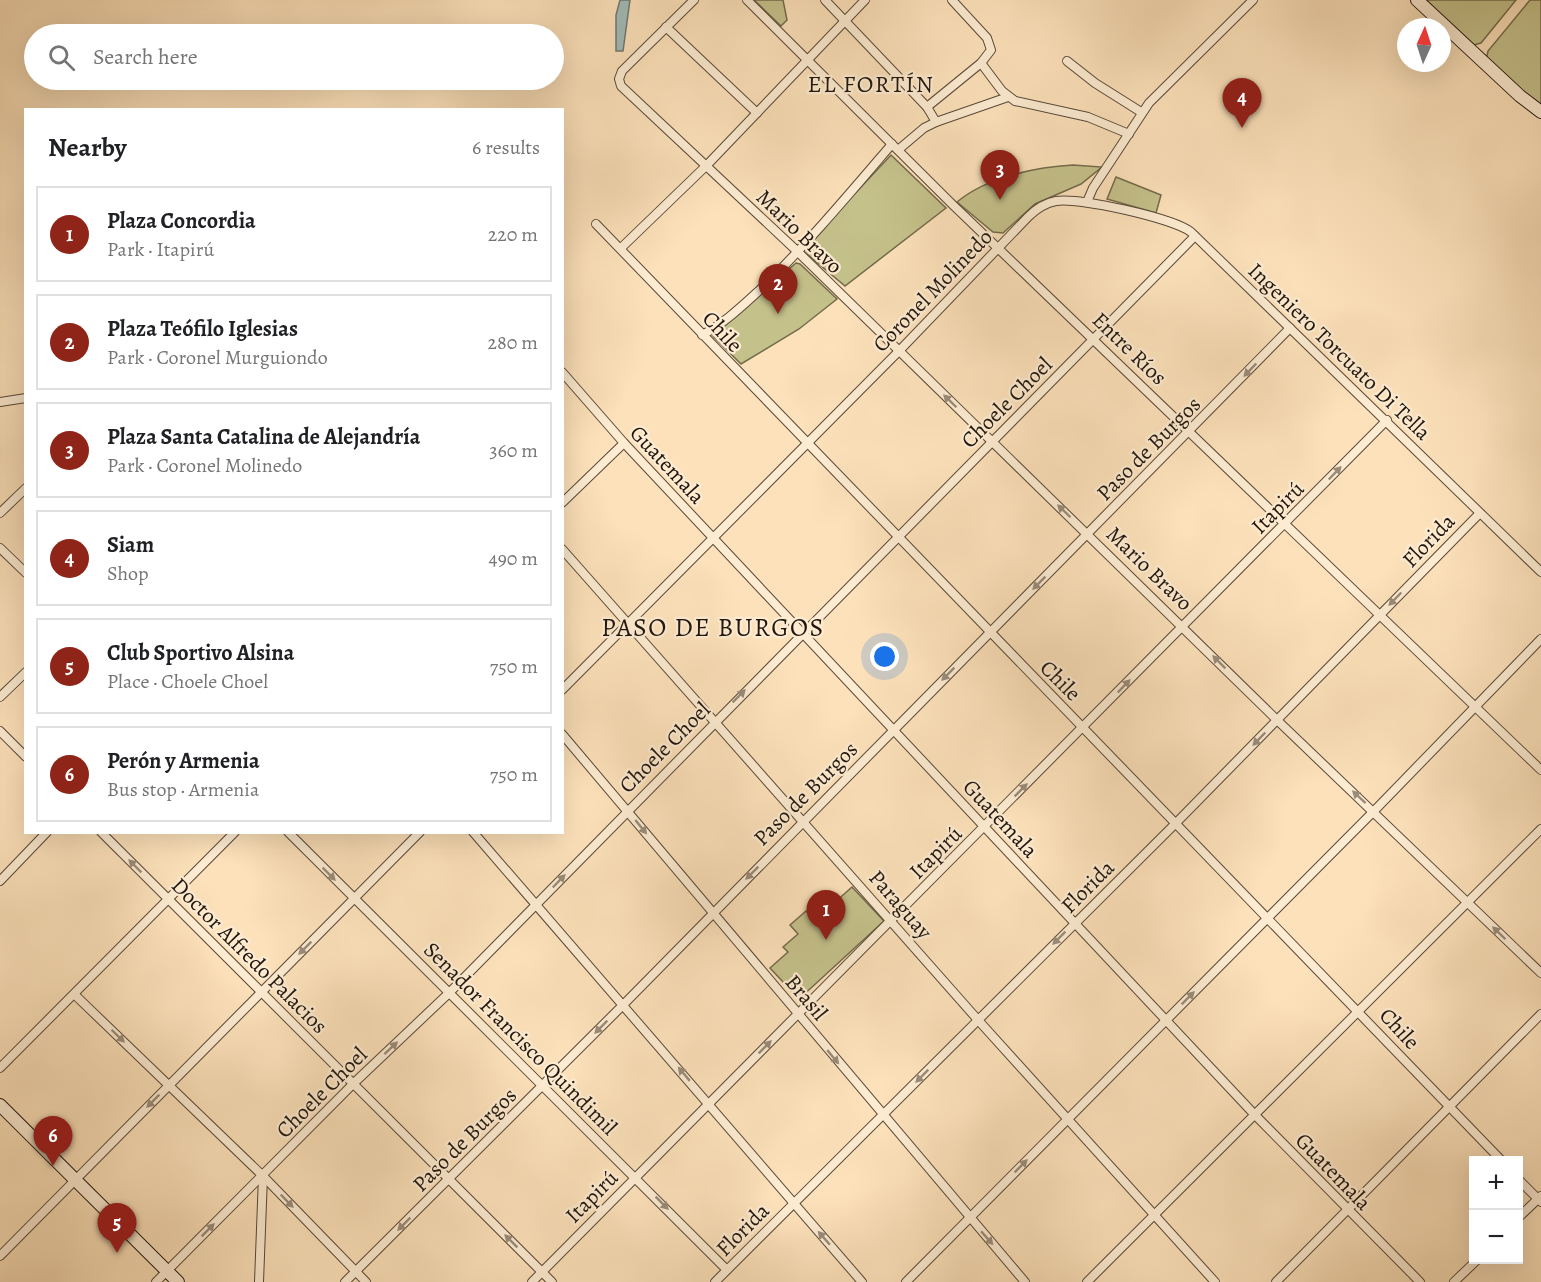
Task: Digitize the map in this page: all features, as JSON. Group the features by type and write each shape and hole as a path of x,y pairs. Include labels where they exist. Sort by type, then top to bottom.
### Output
{"street":[{"path":"694,0 666,27 757,113"},
{"name":"Entre Ríos","path":"747,0 999,248 1541,770"},
{"path":"825,0 927,107 936,122"},
{"path":"622,247 707,165 865,0"},
{"path":"927,107 981,63 991,50 987,38 952,0"},
{"path":"1087,202 1089,194 1141,112 1253,0"},
{"path":"1418,0 1520,96 1541,112"},
{"name":"Mario Bravo","path":"666,27 622,71 619,79 621,86 798,252 1277,720 1541,973"},
{"path":"1066,61 1095,83 1141,112"},
{"path":"981,63 1008,97 1023,105 1088,117 1129,134"},
{"path":"702,334 720,324 744,305 798,252 895,147 936,122 1008,97"},
{"name":"Coronel Molinedo","path":"564,688 899,351 1028,217 1046,204 1070,200 1087,202"},
{"name":"Ingeniero Torcuato Di Tella","path":"1087,202 1185,227 1387,420 1541,572"},
{"name":"Chile","path":"596,224 622,247 702,334 989,632 1269,917 1496,1156"},
{"name":"Choele Choel","path":"156,1282 354,1083 449,993 627,810 1196,236"},
{"name":"Paso de Burgos","path":"345,1282 624,1004 1290,328"},
{"name":"Guatemala","path":"564,374 624,443 1254,1114 1420,1282"},
{"path":"0,402 24,398"},
{"name":"Itapirú","path":"532,1282 1387,420"},
{"path":"564,501 624,443"},
{"path":"0,513 24,490"},
{"name":"Florida","path":"715,1282 1176,823 1480,513"},
{"path":"0,548 24,571"},
{"name":"Paraguay","path":"564,551 804,820 978,1020 1215,1282"},
{"path":"906,1282 1374,811 1541,639"},
{"path":"0,698 24,674"},
{"path":"0,731 24,755"},
{"name":"Brasil","path":"564,736 1025,1282"},
{"path":"1087,1282 1541,829"},
{"path":"0,881 45,834"},
{"name":"Doctor Alfredo Palacios","path":"103,834 552,1282"},
{"path":"0,1068 169,901 233,834"},
{"name":"Senador Francisco Quindimil","path":"290,834 727,1270"},
{"path":"0,1256 418,834"},
{"path":"475,834 862,1282"},
{"path":"75,995 263,1176 366,1282"},
{"path":"1276,1282 1541,1014"},
{"path":"0,1105 178,1282"},
{"path":"260,1282 263,1176"},
{"path":"1523,1184 1540,1199 1523,1214"},
{"path":"1454,1282 1473,1264"}],"shaded area":[{"path":"754,0 783,0 787,20 781,26"},
{"path":"1422,0 1516,0 1481,43 1470,46 1451,28 1451,18 1441,18"},
{"path":"1530,0 1541,0 1541,107 1486,60 1488,51"},
{"path":"891,155 946,208 845,286 802,250"},
{"path":"1073,165 1102,167 1081,184 1035,204 1003,233 993,232 957,202 983,186 1012,175 1043,168"},
{"path":"1116,177 1161,195 1156,213 1107,199"},
{"path":"796,263 800,264 837,299 799,329 741,364 713,336"},
{"path":"852,887 884,921 799,999 770,968 788,952 783,947 798,934 790,925 806,911 815,920"}],"water":[{"path":"620,0 630,0 623,51 616,51 616,15"}],"place":[{"name":"Siam","path":"1242,128"},
{"name":"Plaza Santa Catalina de Alejandría","path":"1000,200"},
{"name":"Plaza Teófilo Iglesias","path":"778,314"},
{"name":"Plaza Concordia","path":"826,940"},
{"name":"Perón y Armenia","path":"53,1166"},
{"name":"Club Sportivo Alsina","path":"117,1253"}],"district":[{"name":"EL FORTÍN","path":"871,84"},
{"name":"PASO DE BURGOS","path":"713,627"}]}
